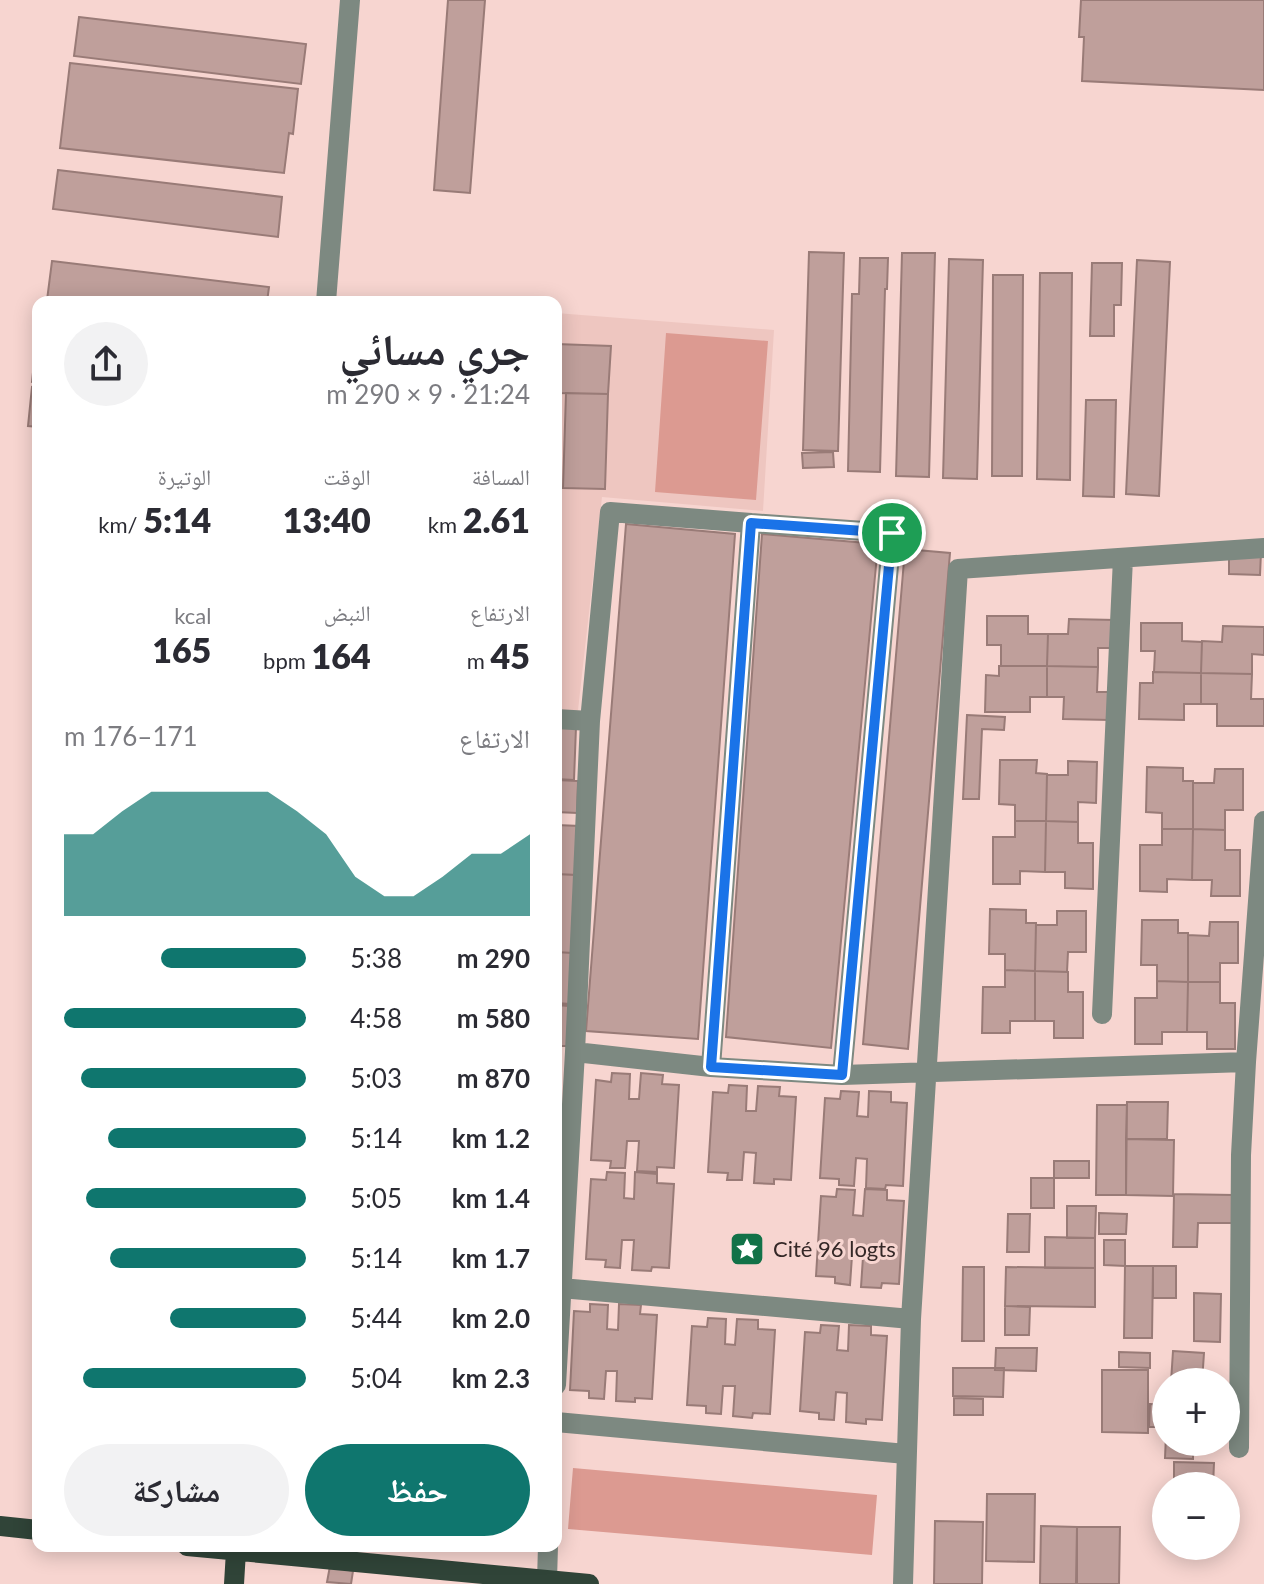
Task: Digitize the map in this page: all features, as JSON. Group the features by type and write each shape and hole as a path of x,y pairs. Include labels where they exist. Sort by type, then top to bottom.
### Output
{"main road":[{"path":"0,1526 32,1529"},
{"path":"234,1584 236,1552"},
{"path":"266,1552 589,1584"}],"street":[{"path":"326,296 350,0"},
{"path":"562,1271 590,721 610,512 892,533 842,1075"},
{"path":"711,1067 751,523"},
{"path":"903,1584 911,1319 958,569 1264,548"},
{"path":"1102,1014 1123,558"},
{"path":"562,719 590,721"},
{"path":"1240,1368 1241,1155 1264,821"},
{"path":"575,1052 711,1067 842,1075 1246,1062"},
{"path":"562,1288 911,1319"},
{"path":"562,1423 906,1454"},
{"path":"547,1580 548,1552"}],"shaded area":[{"path":"562,313 774,330 763,511 602,497 577,719 562,718"},
{"path":"666,333 768,341 756,500 655,492"},
{"path":"573,1468 877,1495 872,1555 568,1529"}],"building":[{"path":"448,0 485,0 470,193 434,190"},
{"path":"1081,0 1264,0 1264,90 1082,81 1084,37 1079,37"},
{"path":"79,17 306,44 301,84 74,56"},
{"path":"70,63 298,89 293,134 289,133 284,173 60,148"},
{"path":"58,170 282,197 278,237 53,209"},
{"path":"809,252 844,253 838,451 803,450"},
{"path":"902,253 935,253 929,477 896,476"},
{"path":"860,258 888,258 880,472 848,471 852,294 859,294"},
{"path":"949,259 983,260 977,479 943,478"},
{"path":"1137,260 1170,262 1159,496 1126,494"},
{"path":"52,261 269,287 268,296 48,296"},
{"path":"1092,263 1122,263 1121,305 1114,305 1114,336 1090,336"},
{"path":"1040,273 1072,273 1070,480 1037,479"},
{"path":"993,275 1023,275 1022,476 992,476"},
{"path":"562,344 611,346 608,394 562,393"},
{"path":"32,387 32,426 28,426"},
{"path":"566,393 608,394 605,489 563,488"},
{"path":"1086,400 1116,400 1114,497 1083,496"},
{"path":"833,452 834,467 803,468 802,453"},
{"path":"626,524 735,534 698,1039 586,1031"},
{"path":"762,534 878,544 831,1048 726,1037"},
{"path":"905,549 950,553 908,1049 863,1044"},
{"path":"1229,551 1261,552 1260,575 1229,574"},
{"path":"987,616 1028,616 1028,634 1048,634 1047,666 1001,666 1001,645 987,645"},
{"path":"1069,619 1115,620 1114,648 1098,648 1098,667 1047,666 1048,634 1068,634"},
{"path":"1141,623 1182,623 1182,641 1202,642 1201,673 1154,672 1155,651 1141,651"},
{"path":"1223,626 1264,627 1264,655 1252,654 1252,674 1201,673 1202,641 1222,642"},
{"path":"999,666 1047,666 1047,697 1030,697 1030,712 985,712 986,675 999,676"},
{"path":"1047,666 1098,667 1097,692 1110,692 1110,720 1063,719 1064,697 1047,697"},
{"path":"1153,672 1201,673 1201,704 1184,704 1184,720 1139,719 1140,683 1153,683"},
{"path":"1201,673 1252,674 1251,699 1264,699 1264,726 1217,726 1217,704 1201,704"},
{"path":"967,715 1005,717 1004,730 982,729 979,799 963,799"},
{"path":"562,726 576,727 574,780 562,779"},
{"path":"1000,760 1037,760 1036,773 1047,774 1046,821 1015,821 1015,805 999,804"},
{"path":"1068,761 1097,762 1096,803 1078,802 1078,822 1046,821 1047,775 1068,775"},
{"path":"1147,767 1183,768 1183,781 1193,781 1193,829 1162,829 1162,813 1146,812"},
{"path":"1215,769 1243,769 1243,810 1225,810 1225,830 1193,829 1193,783 1214,783"},
{"path":"562,780 578,781 577,813 562,812"},
{"path":"1015,821 1046,821 1045,872 1020,871 1020,884 993,884 993,837 1015,837"},
{"path":"1046,821 1078,822 1078,843 1093,843 1093,889 1065,888 1065,872 1045,872"},
{"path":"562,825 580,826 578,875 562,874"},
{"path":"1162,829 1193,829 1192,880 1167,879 1167,892 1140,891 1140,845 1162,845"},
{"path":"1193,829 1225,830 1225,850 1240,850 1240,896 1211,896 1212,880 1192,880"},
{"path":"562,874 575,875 572,953 562,952"},
{"path":"990,909 1026,910 1026,923 1036,923 1035,971 1005,970 1005,954 989,954"},
{"path":"1057,911 1086,911 1086,952 1068,952 1067,972 1035,971 1036,925 1057,925"},
{"path":"1142,920 1178,920 1178,933 1188,933 1188,982 1157,981 1157,965 1141,965"},
{"path":"1210,922 1238,922 1238,963 1220,963 1220,982 1188,982 1188,935 1209,936"},
{"path":"562,952 572,953 570,1004 562,1003"},
{"path":"1005,970 1035,971 1035,1021 1010,1021 1010,1033 982,1033 983,987 1005,987"},
{"path":"1035,971 1068,972 1068,992 1083,992 1083,1038 1054,1038 1054,1021 1035,1021"},
{"path":"1157,981 1188,982 1187,1032 1162,1032 1162,1044 1135,1044 1135,998 1157,998"},
{"path":"1188,982 1220,982 1220,1003 1235,1003 1235,1049 1207,1049 1207,1032 1187,1032"},
{"path":"562,1005 569,1006 567,1046 562,1046"},
{"path":"612,1073 630,1074 629,1099 639,1099 641,1073 663,1075 662,1084 679,1085 674,1168 657,1167 657,1172 637,1171 639,1141 627,1141 625,1168 610,1168 611,1161 591,1160 596,1080 611,1082"},
{"path":"729,1085 747,1086 746,1111 756,1111 758,1086 780,1087 779,1096 796,1097 791,1180 774,1179 774,1184 754,1183 756,1153 744,1152 742,1180 727,1180 728,1173 708,1172 713,1092 728,1093"},
{"path":"841,1091 859,1092 857,1116 868,1117 869,1091 891,1092 891,1102 907,1103 903,1186 866,1188 867,1159 856,1158 854,1186 839,1185 839,1179 820,1178 825,1098 840,1099"},
{"path":"1127,1102 1168,1102 1167,1139 1126,1139"},
{"path":"1097,1105 1127,1105 1126,1195 1096,1195"},
{"path":"1126,1139 1174,1140 1173,1196 1126,1195"},
{"path":"1054,1161 1089,1161 1089,1178 1054,1178"},
{"path":"607,1172 625,1173 624,1198 634,1199 635,1172 657,1174 657,1183 674,1184 669,1268 632,1270 634,1240 622,1240 620,1268 605,1267 606,1260 586,1259 591,1179 606,1180"},
{"path":"1031,1178 1054,1178 1054,1208 1031,1208"},
{"path":"837,1189 855,1190 853,1215 863,1216 865,1189 887,1190 887,1200 904,1201 899,1284 882,1283 881,1288 861,1287 863,1257 852,1256 850,1285 835,1283 835,1277 816,1276 821,1196 836,1197"},
{"path":"1174,1194 1233,1195 1233,1223 1198,1223 1197,1247 1173,1247"},
{"path":"1067,1206 1096,1206 1095,1238 1067,1238"},
{"path":"1099,1213 1127,1214 1126,1234 1099,1234"},
{"path":"1008,1214 1030,1214 1029,1252 1007,1252"},
{"path":"1045,1237 1095,1238 1095,1268 1045,1268"},
{"path":"1104,1240 1125,1240 1125,1266 1104,1265"},
{"path":"1125,1266 1153,1266 1152,1338 1124,1338"},
{"path":"1153,1266 1176,1266 1176,1298 1153,1298"},
{"path":"963,1267 984,1267 984,1341 962,1341"},
{"path":"1006,1267 1095,1268 1095,1307 1005,1306"},
{"path":"1194,1293 1221,1294 1220,1342 1194,1341"},
{"path":"590,1304 608,1305 607,1329 618,1330 619,1304 641,1305 640,1314 657,1315 652,1399 616,1401 617,1371 606,1371 604,1399 589,1398 589,1391 570,1390 574,1311 590,1312"},
{"path":"1005,1306 1030,1307 1029,1335 1005,1335"},
{"path":"708,1318 726,1319 725,1344 735,1345 737,1319 758,1320 758,1329 775,1330 770,1414 753,1413 752,1418 733,1416 735,1386 723,1386 721,1414 706,1413 706,1406 687,1405 692,1326 707,1327"},
{"path":"821,1325 839,1326 837,1350 848,1351 849,1325 871,1326 871,1335 887,1336 882,1420 866,1419 866,1424 846,1422 847,1393 836,1392 834,1420 819,1419 819,1413 800,1411 805,1332 820,1333"},
{"path":"996,1348 1037,1348 1036,1371 995,1370"},
{"path":"1173,1351 1204,1353 1203,1368 1172,1368"},
{"path":"1119,1352 1150,1353 1150,1368 1119,1367"},
{"path":"953,1368 1004,1368 1003,1397 953,1396"},
{"path":"1102,1370 1148,1370 1148,1433 1102,1432"},
{"path":"954,1398 983,1399 983,1415 954,1415"},
{"path":"1150,1404 1152,1404 1152,1427 1149,1427"},
{"path":"1165,1456 1193,1456 1193,1459"},
{"path":"1174,1462 1214,1463 1214,1472 1174,1472"},
{"path":"987,1494 1035,1494 1034,1562 986,1561"},
{"path":"935,1521 983,1522 982,1584 934,1584"},
{"path":"1041,1526 1077,1527 1076,1584 1040,1584"},
{"path":"1077,1527 1120,1527 1119,1584 1077,1584"},
{"path":"330,1566 353,1571 351,1584 327,1582"}],"place":[{"name":"Cité 96 logts","path":"747,1249"}],"route":[{"path":"751,523 892,533 842,1075 711,1067 751,523"}]}
